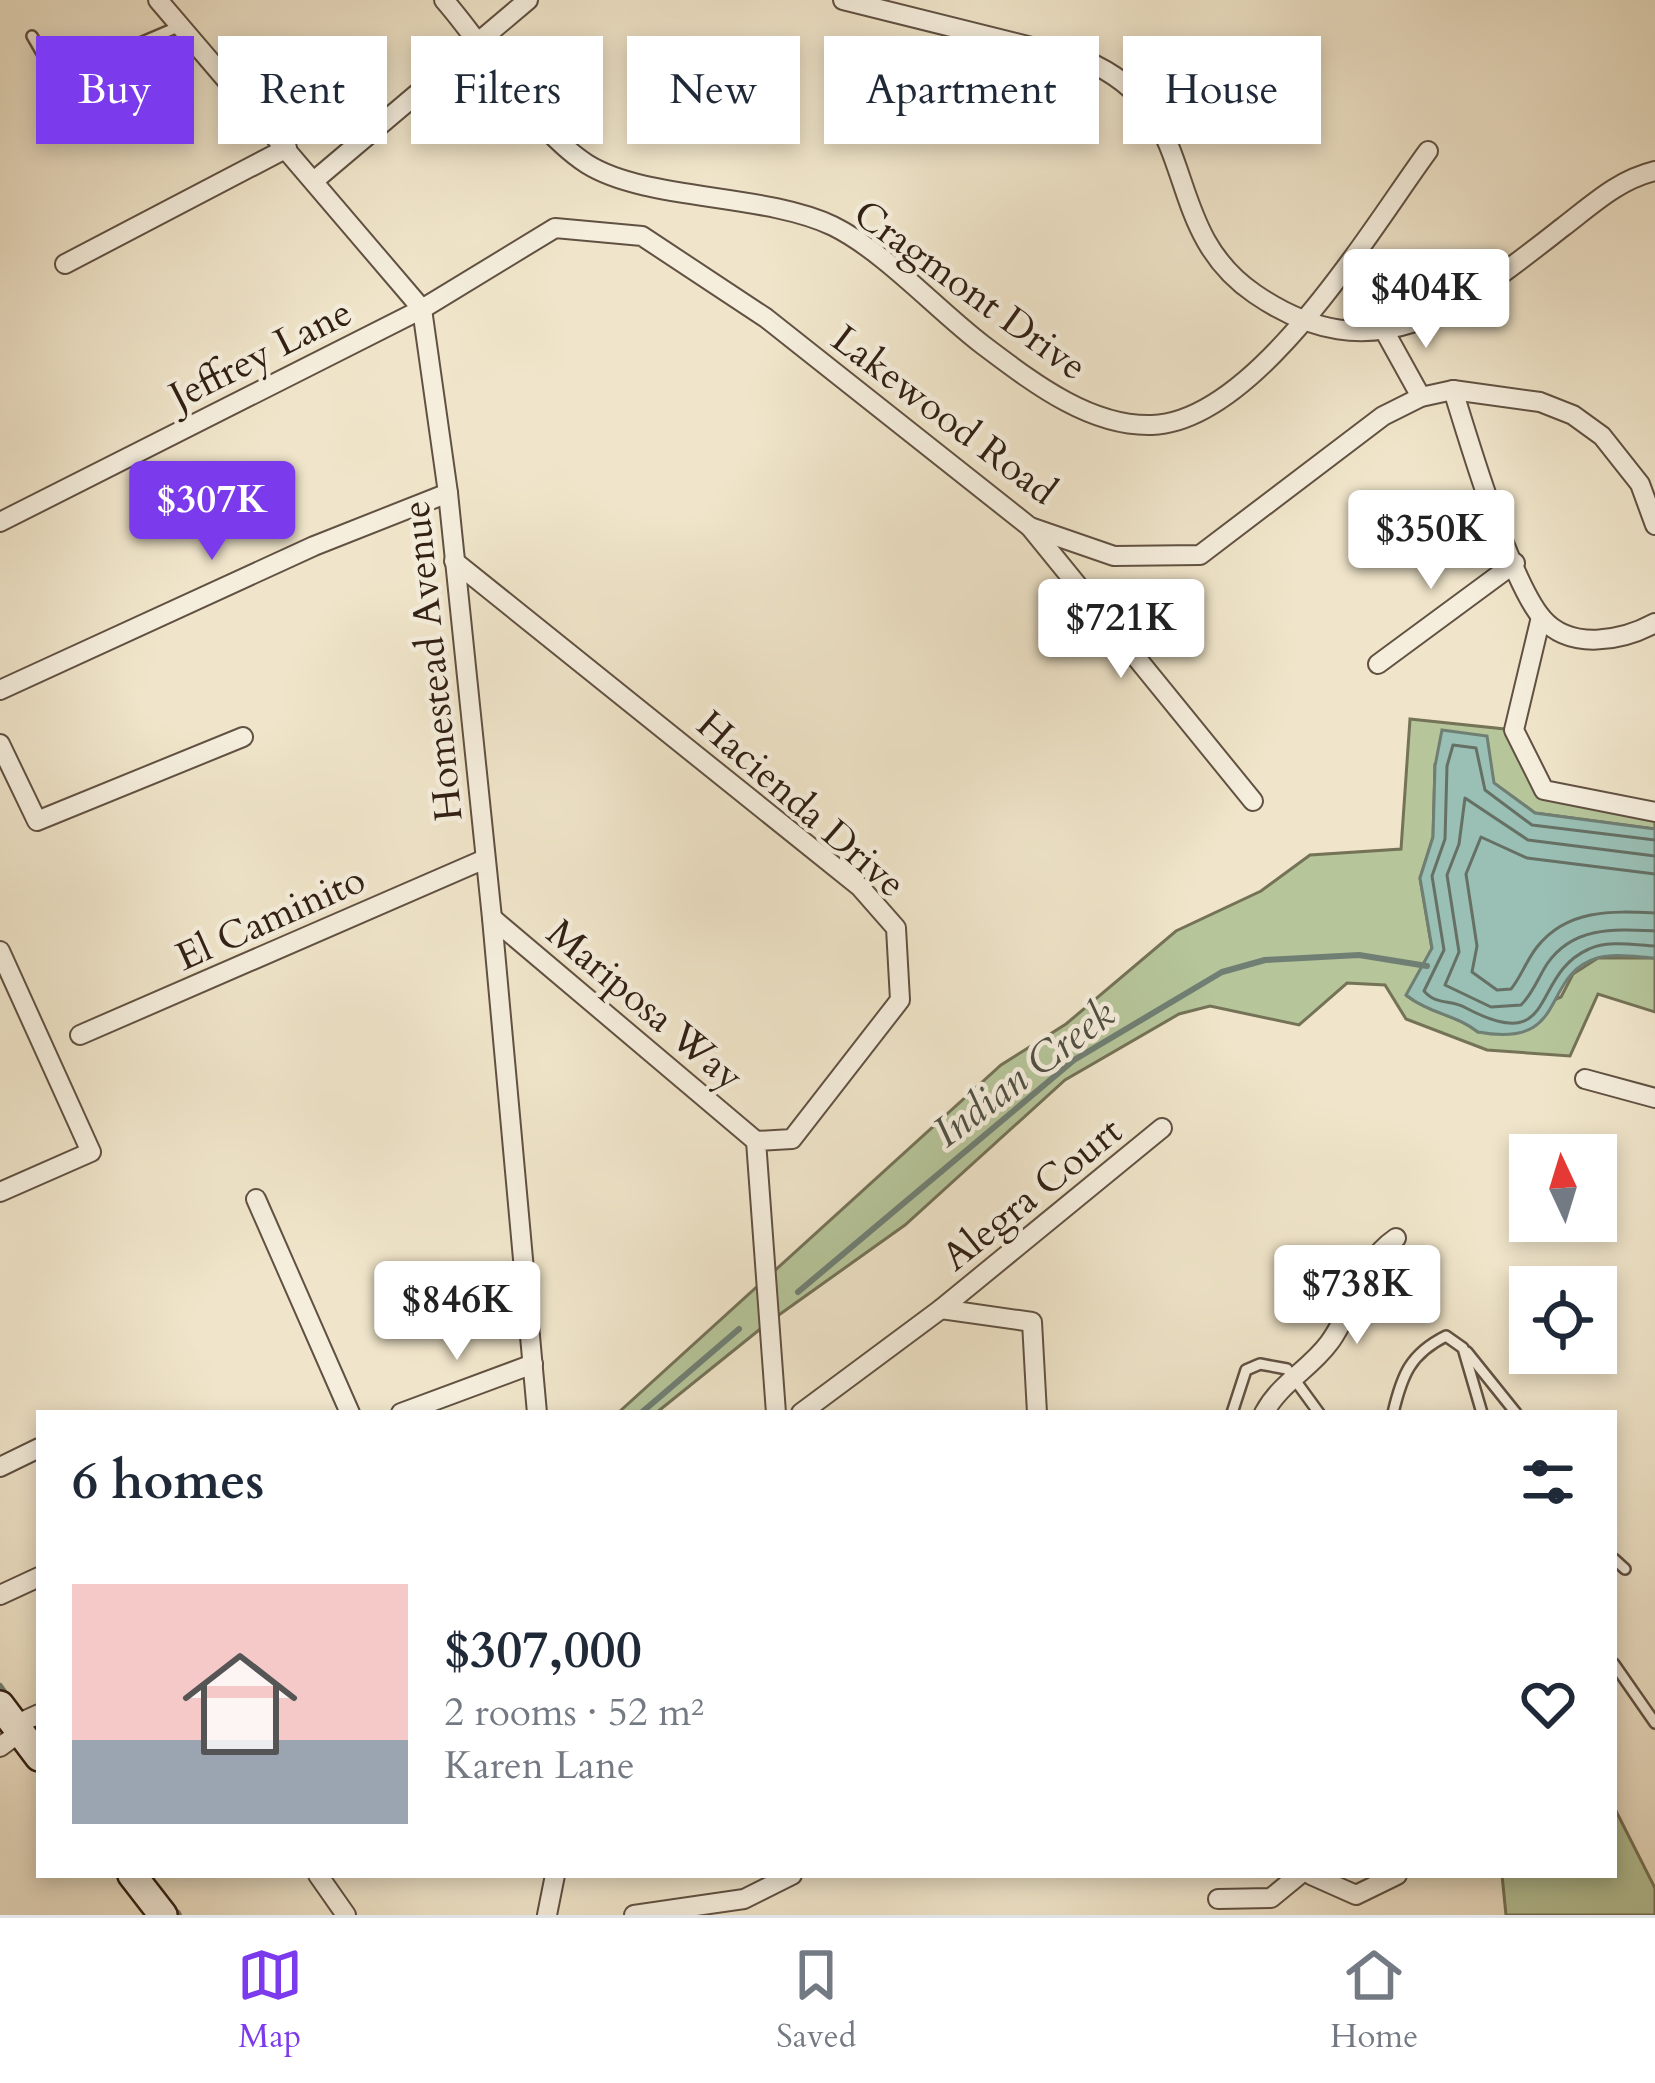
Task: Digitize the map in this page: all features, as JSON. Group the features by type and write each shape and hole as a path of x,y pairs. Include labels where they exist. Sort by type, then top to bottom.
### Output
{"street":[{"path":"158,0 422,309"},
{"name":"Cragmont Drive","path":"444,0 475,36"},
{"path":"485,36 528,0"},
{"path":"843,0 1084,60 1120,78 1160,119 1209,250 1240,283 1304,321 1346,332 1385,332 1472,298 1619,183 1655,171"},
{"path":"315,180 411,99"},
{"name":"Cragmont Drive","path":"566,144 588,164 622,178 781,209 835,227 985,346 1054,394 1100,416 1149,425 1203,413 1226,401 1304,321 1428,151"},
{"path":"64,264 287,148"},
{"name":"Lakewood Road","path":"422,309 555,228 642,236 766,318 1030,527 1114,556 1200,555 1384,416 1421,397 1454,390 1540,401 1573,415 1602,436 1640,484 1655,525"},
{"name":"Homestead Avenue","path":"422,309 448,493 537,1410"},
{"name":"Jeffrey Lane","path":"0,522 422,309"},
{"path":"1385,332 1421,397"},
{"path":"1454,390 1515,563 1541,617 1586,640 1626,635 1655,623"},
{"path":"0,690 314,546 448,493"},
{"path":"1030,527 1253,801"},
{"name":"Hacienda Drive","path":"454,561 860,887 896,928 900,1000 792,1139 756,1141"},
{"path":"1378,664 1515,563"},
{"path":"1541,617 1514,730 1544,790 1655,812"},
{"path":"0,744 37,821 243,737"},
{"name":"El Caminito","path":"80,1036 485,859"},
{"name":"Mariposa Way","path":"492,918 756,1141"},
{"path":"0,951 91,1152 0,1192"},
{"path":"1585,1078 1655,1099"},
{"name":"Alegra Court","path":"805,1410 941,1309 1162,1128"},
{"path":"756,1141 776,1410"},
{"path":"256,1199 349,1410"},
{"path":"1266,1410 1292,1374 1329,1342 1370,1261 1396,1238"},
{"path":"941,1309 1032,1322 1036,1410"},
{"path":"409,1410 533,1364"},
{"path":"0,1467 36,1449"},
{"path":"0,1595 36,1578"},
{"path":"15,1725 36,1753"},
{"path":"134,1878 163,1915"},
{"path":"320,1878 346,1915"},
{"path":"547,1915 554,1878"},
{"path":"634,1915 744,1899 786,1878"},
{"path":"1218,1899 1271,1898 1296,1878"},
{"path":"1317,1878 1355,1895 1391,1878"}],"lane":[{"path":"32,36 50,68 65,75 180,26"},
{"path":"1394,1410 1402,1373 1422,1348 1446,1336 1463,1348 1514,1410"},
{"path":"1463,1348 1481,1410"},
{"path":"1233,1410 1246,1370 1279,1365 1292,1374 1317,1410"},
{"path":"1617,1562 1625,1569"},
{"path":"1617,1668 1655,1723"}],"green space":[{"path":"1410,719 1514,730 1544,790 1655,812 1655,829 1535,813 1494,783 1435,765 1433,837 1420,878 1432,949 1407,996 1478,1032 1561,997 1573,974 1598,958 1655,958 1655,1012 1598,994 1570,1056 1487,1050 1406,1019 1385,985 1347,983 1299,1025 1210,1006 1179,1014 1065,1080 905,1225 769,1322 660,1410 621,1410 1001,1065 1066,1024 1176,931 1261,891 1310,855 1401,849"},
{"path":"1617,1813 1655,1888 1655,1915 1506,1915 1502,1878 1617,1878"}],"water":[{"path":"1442,730 1487,736 1494,783 1535,813 1655,829 1655,958 1604,957 1579,967 1541,1021 1528,1030 1478,1032 1406,995 1432,948 1420,878 1433,837 1435,766"}],"waterway":[{"name":"Indian Creek","path":"798,1292 1074,1060 1222,972 1265,960 1359,955 1427,966"},
{"name":"Indian Creek","path":"644,1410 739,1329"},
{"name":"Indian Creek","path":"0,1686 9,1699"}]}
